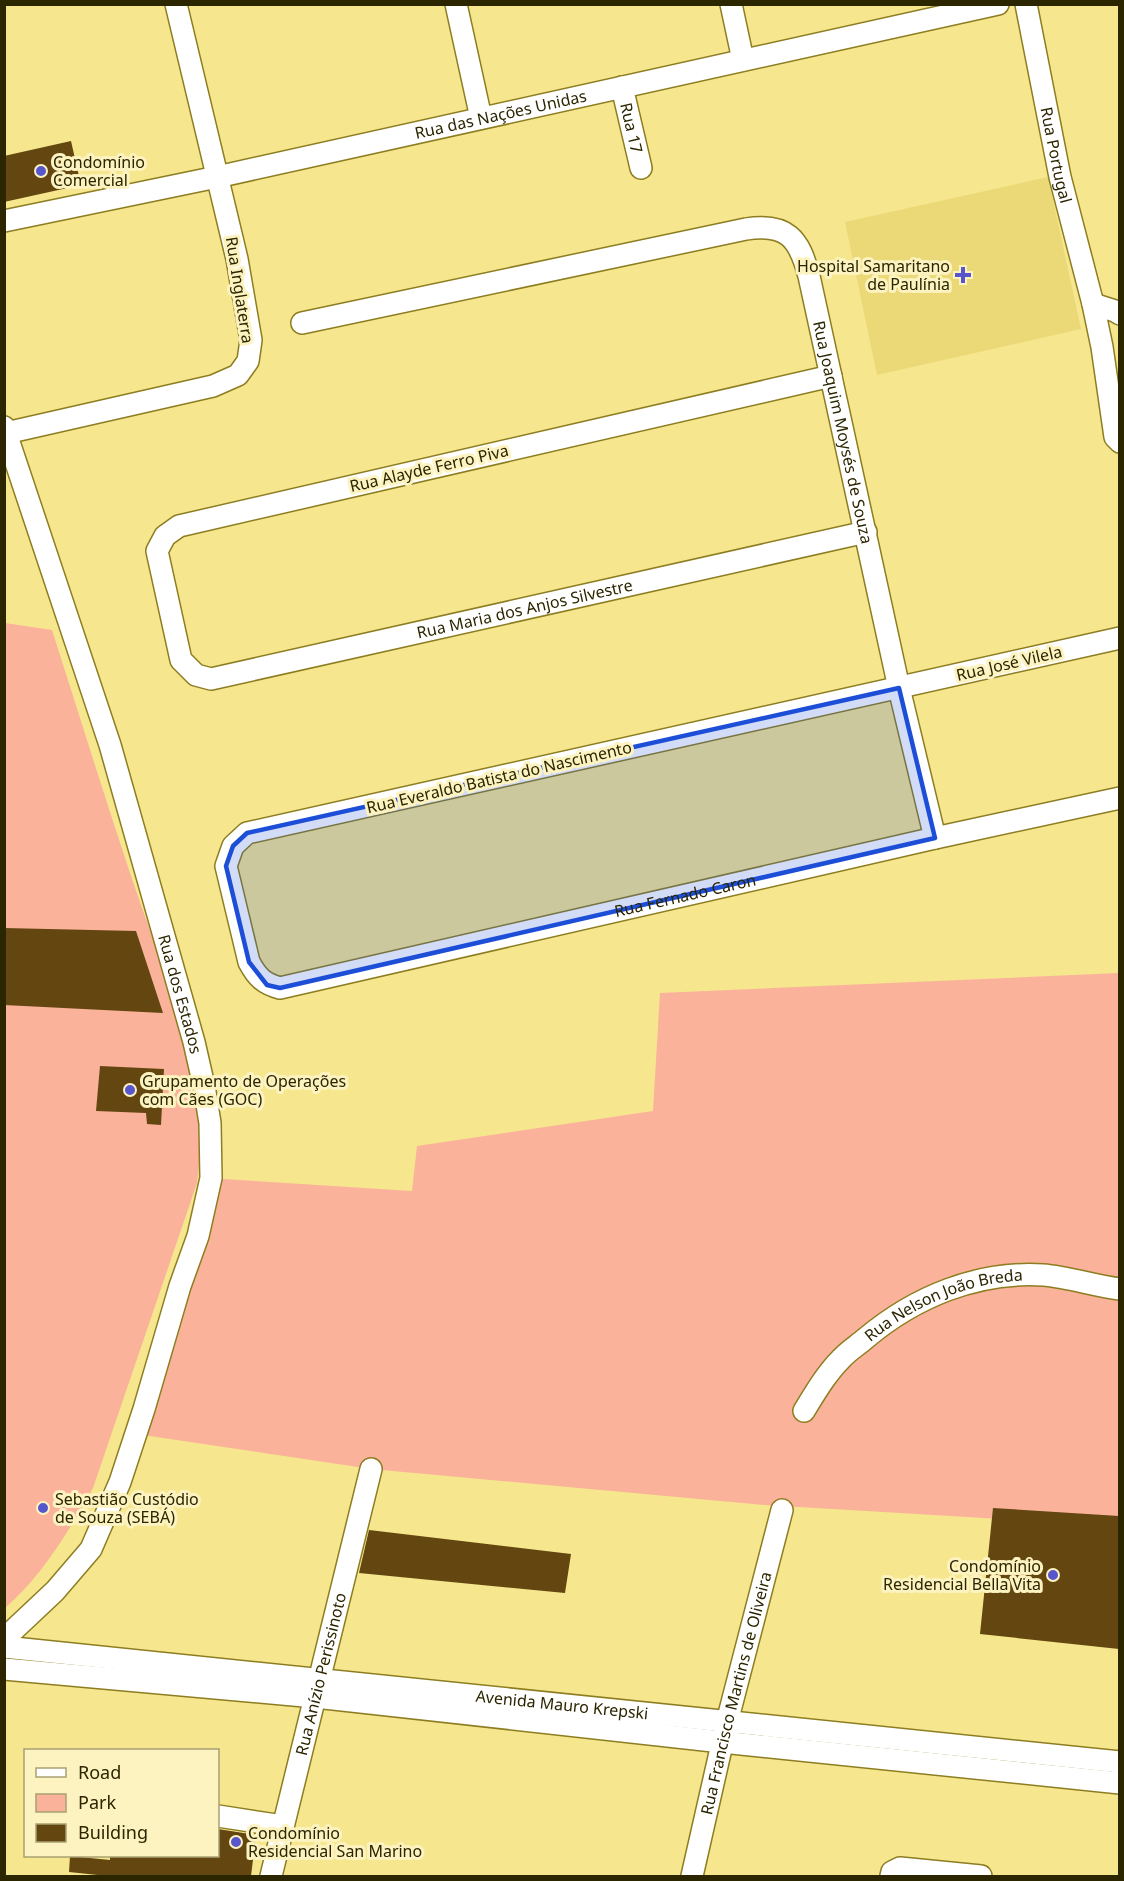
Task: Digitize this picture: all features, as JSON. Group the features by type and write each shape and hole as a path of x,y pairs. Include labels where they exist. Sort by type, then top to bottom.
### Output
{"street":[{"name":"Rua Inglaterra","path":"5,430 213,386 238,375 248,361 252,340 237,260 176,4"},
{"path":"456,4 481,118"},
{"path":"731,4 743,60"},
{"name":"Rua das Nações Unidas","path":"4,221 217,177 998,4"},
{"name":"Rua Portugal","path":"1026,4 1060,177 1093,304 1108,349 1115,437 1119,442"},
{"name":"Rua 17","path":"622,87 640,168"},
{"name":"Rua Joaquim Moysés de Souza","path":"302,323 763,227 783,231 797,242 809,276 899,688 935,838"},
{"path":"1093,304 1119,314"},
{"name":"Rua Alayde Ferro Piva","path":"187,668 181,660 157,551 165,536 179,525 831,376"},
{"name":"Rua dos Estados","path":"4,1639 55,1591 91,1548 120,1482 144,1409 180,1286 198,1236 211,1178 210,1124 194,1042 110,745 5,430"},
{"name":"Rua Maria dos Anjos Silvestre","path":"187,668 196,675 211,679 866,532"},
{"name":"Rua José Vilela","path":"899,688 1119,639"},
{"name":"Rua Everaldo Batista do Nascimento","path":"255,974 249,962 226,866 233,846 247,833 899,688"},
{"name":"Rua Fernado Caron","path":"255,974 267,985 280,988 1119,798"},
{"name":"Rua Nelson João Breda","path":"804,1411 841,1358 889,1319 936,1294 970,1282 1006,1276 1042,1275 1065,1277 1119,1290"},
{"name":"Rua Anízio Perissinoto","path":"271,1876 371,1469"},
{"name":"Rua Francisco Martins de Oliveira","path":"692,1876 724,1732 782,1510"},
{"name":"Avenida Mauro Krepski","path":"4,1647 317,1688 724,1732 1119,1783"},
{"name":"Avenida Mauro Krepski","path":"4,1669 317,1688"},
{"name":"Avenida Mauro Krepski","path":"724,1732 1119,1762"},
{"path":"219,1816 284,1826"},
{"path":"891,1876 892,1872 900,1868 981,1876"}],"highlighted area":[{"path":"899,688 935,838 280,988 267,985 249,962 226,866 233,846 247,833"}],"shaded area":[{"name":"Hospital Samaritano de Paulínia","path":"1048,177 1081,329 877,375 845,222"}],"green space":[{"path":"5,623 52,630 120,843 182,1025 198,1103 200,1143 197,1183 93,1488 43,1567 5,1608"},
{"path":"1119,973 1119,1526 765,1505 371,1469 136,1434 207,1178 412,1191 417,1146 653,1111 660,993"}],"building":[{"name":"Condomínio Comercial","path":"71,141 81,185 4,202 4,156"},
{"path":"4,928 136,931 163,1013 4,1005"},
{"name":"Grupamento de Operações com Cães (GOC)","path":"100,1066 164,1069 161,1125 147,1124 146,1113 96,1111"},
{"name":"Condomínio Residencial Bella Vita","path":"993,1508 1119,1516 1119,1649 980,1634"},
{"path":"369,1530 571,1554 565,1593 359,1573"},
{"name":"Condomínio Residencial San Marino","path":"219,1829 256,1835 251,1876 107,1876 69,1872 70,1857 110,1860 110,1857 219,1857"}],"place":[{"name":"Condomínio Comercial","path":"41,171"},
{"name":"Hospital Samaritano de Paulínia","path":"963,275"},
{"name":"Grupamento de Operações com Cães (GOC)","path":"130,1090"},
{"name":"Sebastião Custódio de Souza (SEBÁ)","path":"43,1508"},
{"name":"Condomínio Residencial Bella Vita","path":"1053,1575"},
{"name":"Condomínio Residencial San Marino","path":"236,1842"}]}
